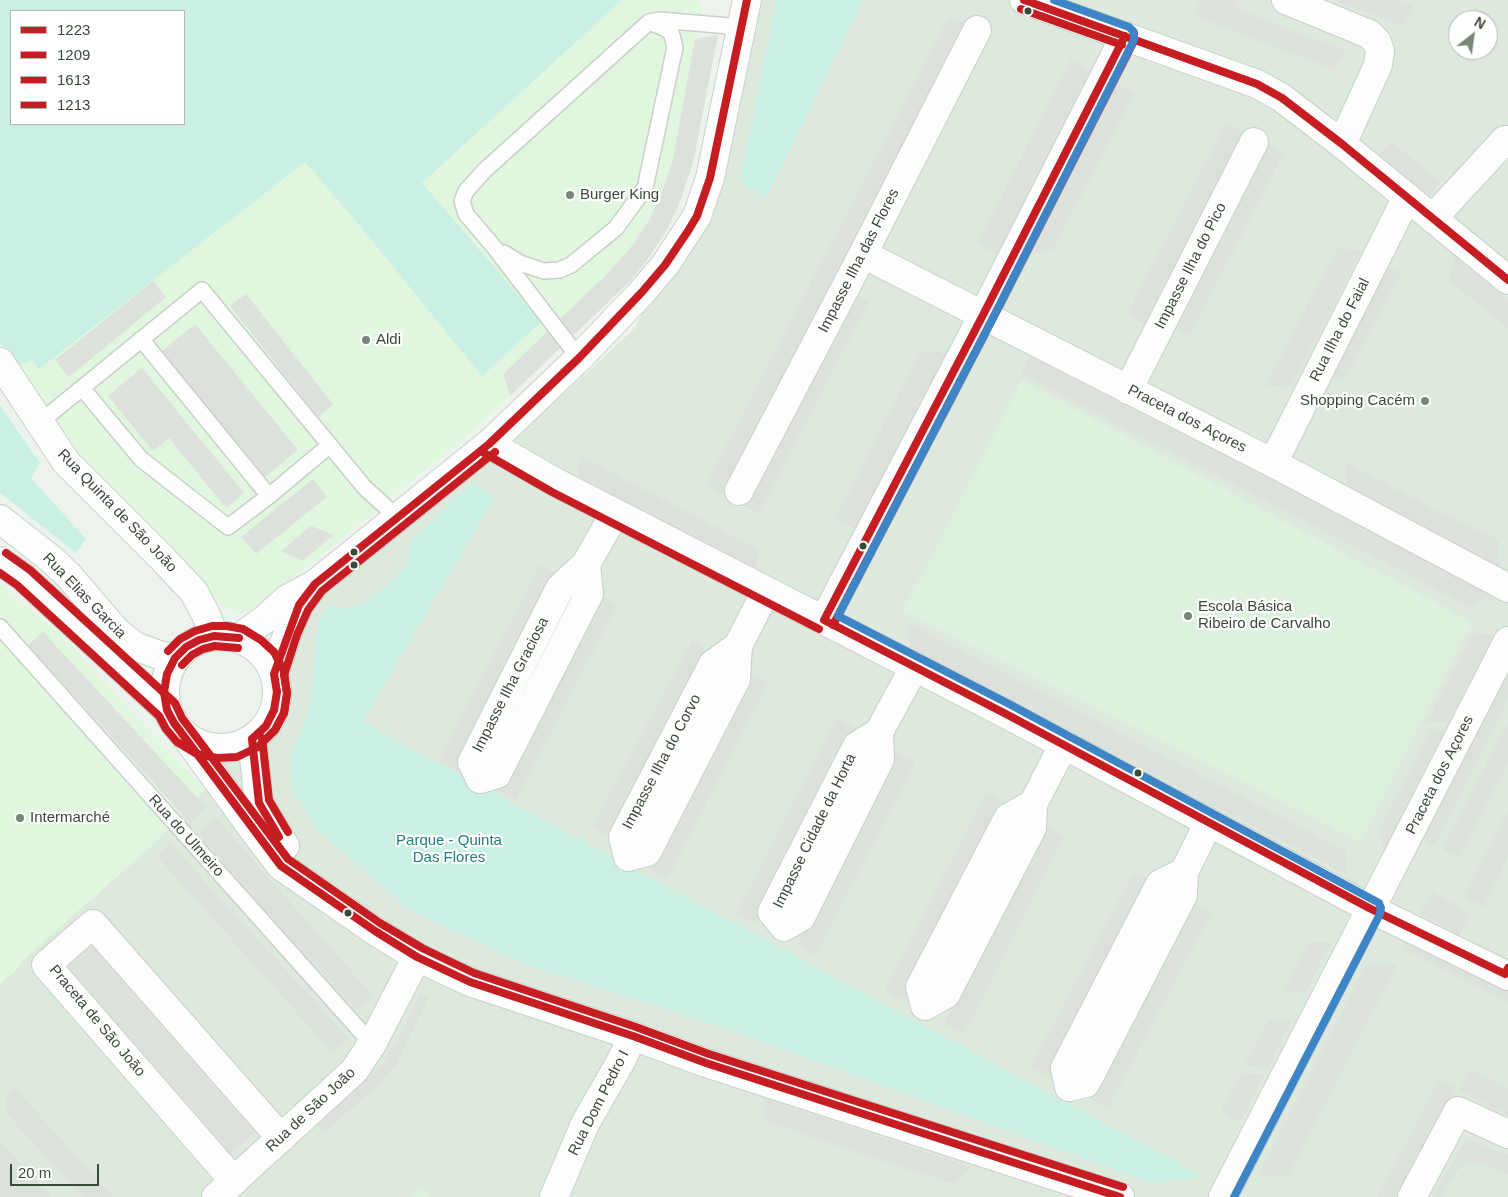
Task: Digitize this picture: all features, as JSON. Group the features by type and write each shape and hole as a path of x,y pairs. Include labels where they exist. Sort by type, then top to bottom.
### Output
{"street":[{"path":"747,0 710,178 698,216 665,265 579,358 489,444 398,518 315,584 287,599 265,619 226,637 199,640 186,647 175,658 167,674 164,692 167,710 174,723 281,866 375,931 417,957 470,982 633,1036 706,1063 1120,1197"},
{"path":"1024,0 1257,84 1282,98 1342,144 1508,280"},
{"path":"1286,0 1368,34 1377,42 1380,51 1378,65 1342,144"},
{"name":"Impasse Ilha das Flores","path":"739,491 977,30"},
{"path":"824,620 983,315 1125,36"},
{"path":"1433,218 1508,140"},
{"name":"Impasse Ilha do Pico","path":"1128,390 1254,142"},
{"name":"Rua Ilha do Faial","path":"1273,463 1407,197"},
{"name":"Praceta dos Açores","path":"863,254 1273,463 1508,588"},
{"name":"Rua Quinta de São João","path":"0,362 66,462 194,592 207,617 226,637"},
{"path":"489,444 557,483 915,666 1371,909 1507,973"},
{"name":"Impasse Ilha Graciosa","path":"586,564 589,594 497,774 480,780 472,762 560,588 586,564 615,513"},
{"name":"Rua Elias Garcia","path":"0,519 57,565 117,632 135,646 159,655 175,658"},
{"name":"Rua Elias Garcia","path":"0,562 23,577 167,710"},
{"path":"274,674 299,605 315,584"},
{"name":"Impasse Ilha do Corvo","path":"738,646 713,664 623,837 628,856 647,852 736,678 738,646 766,591"},
{"path":"184,734 199,744 217,748 236,747 252,739 266,726 274,710 277,692 274,674 267,659 255,648 226,637"},
{"name":"Praceta dos Açores","path":"1223,1197 1508,641"},
{"name":"Impasse Cidade da Horta","path":"879,732 880,759 801,917 784,927 772,912 857,746 879,732 915,666"},
{"path":"252,739 259,803 286,849 338,904"},
{"path":"1033,804 1008,818 920,987 925,1006 946,994 1032,828 1033,804 1064,744"},
{"path":"1184,872 1160,884 1065,1068 1069,1087 1086,1083 1183,895 1184,872 1210,822"},
{"name":"Praceta de São João","path":"225,1189 46,965 93,924 280,1138"},
{"name":"Rua de São João","path":"225,1189 354,1071 372,1044 417,957"},
{"name":"Rua Dom Pedro I","path":"554,1197 585,1124 633,1036"},
{"path":"1412,1197 1458,1111 1508,1134"}],"lane":[{"path":"579,358 494,247 466,214 462,200 466,191 485,170 649,22 660,20 741,27"},
{"path":"494,247 520,263 544,271 571,265 616,228 645,188 675,47 671,32 649,22"},
{"path":"39,423 202,290 365,488 398,518"},
{"path":"141,339 269,496"},
{"path":"82,388 141,459 228,528 330,445"},
{"name":"Rua do Ulmeiro","path":"0,627 372,1044"}],"shaded area":[{"path":"622,0 697,0 703,7 673,159 665,184 649,220 635,242 609,272 503,374 510,396 465,437 269,598 241,614 221,605 82,457 16,367 347,101 417,187"},
{"path":"736,0 1508,0 1508,1197 0,1197 0,984 17,969 25,958 158,840 205,789 254,717 284,682 308,612 377,549 488,464 635,328 690,208"},
{"path":"1201,0 1238,0 1235,8 1346,51 1335,70 1194,16"},
{"path":"1333,0 1396,0 1414,6 1404,26"},
{"path":"949,17 966,25 722,494 706,485"},
{"path":"718,35 693,163 679,204 667,230 643,266 624,287 510,396 503,374 609,272 635,242 649,220 665,184 673,159 695,39"},
{"path":"1071,60 1090,70 1089,76 997,254 978,243"},
{"path":"1115,84 1135,92 1053,249 1035,254 1030,251"},
{"path":"1226,123 1246,132 1145,325 1127,314"},
{"path":"1391,142 1440,181 1429,198 1378,157"},
{"path":"1269,144 1284,152 1189,337 1176,329"},
{"path":"1338,248 1361,251 1291,387 1265,386"},
{"path":"1454,256 1508,300 1508,328 1449,280"},
{"path":"1380,271 1402,271 1345,379 1325,379"},
{"path":"153,281 166,297 69,377 55,360"},
{"path":"246,294 333,404 318,417 230,306"},
{"path":"856,294 869,301 759,513 743,505"},
{"path":"195,324 298,450 265,477 161,352"},
{"path":"921,352 947,352 856,529 835,519"},
{"path":"1031,355 1491,592 1470,607 1021,374"},
{"path":"142,368 244,493 226,508 169,438 153,451 108,396"},
{"name":"Escola Básica Ribeiro de Carvalho","path":"1022,380 1472,622 1361,842 903,611"},
{"path":"580,456 758,549 756,572 577,478"},
{"path":"1346,462 1433,509 1499,540 1499,567 1346,488"},
{"path":"313,479 327,497 256,554 241,537"},
{"path":"311,526 334,535 302,561 281,551"},
{"path":"540,565 558,574 457,771 439,760"},
{"path":"0,585 61,635 205,789 158,840 25,958 17,969 0,984"},
{"path":"599,595 617,605 516,800 497,790"},
{"path":"907,622 1346,851 1347,875 909,648"},
{"path":"43,632 206,807 190,823 28,645"},
{"path":"1473,633 1495,634 1450,721 1427,722"},
{"path":"692,641 710,652 614,838 592,827"},
{"path":"748,672 768,683 667,879 647,868"},
{"path":"1499,673 1508,677 1508,698 1434,846 1416,835"},
{"path":"837,718 859,730 757,923 736,914"},
{"path":"1508,722 1508,763 1459,858 1442,849"},
{"path":"1431,729 1446,729 1385,851 1378,833"},
{"path":"895,751 915,763 816,955 797,945"},
{"path":"986,792 1005,803 904,1001 885,991"},
{"path":"1508,811 1508,856 1483,907 1464,896"},
{"path":"216,818 373,996 357,1010 199,834"},
{"path":"1048,827 1064,836 964,1034 944,1023"},
{"path":"170,842 217,896 349,1038 332,1052 157,856"},
{"path":"1134,872 1153,882 1050,1078 1030,1068"},
{"path":"1432,892 1471,913 1459,935 1420,914"},
{"path":"1193,902 1212,912 1108,1108 1089,1098"},
{"path":"1405,936 1508,989 1508,1002 1404,949"},
{"path":"88,942 255,1133 227,1156 58,967"},
{"path":"1309,942 1331,943 1305,993 1284,990"},
{"path":"1366,965 1397,965 1288,1176 1258,1176"},
{"path":"420,993 429,997 396,1064 380,1083 324,1133 317,1125 383,1063 402,1033"},
{"path":"1269,1019 1292,1020 1268,1068 1244,1066"},
{"path":"1470,1069 1508,1088 1508,1115 1459,1090"},
{"path":"1241,1073 1264,1075 1240,1123 1221,1111"},
{"path":"1439,1079 1456,1088 1399,1197 1378,1197"},
{"path":"14,1087 113,1197 83,1197 7,1114 6,1097"},
{"path":"763,1098 971,1167 955,1184 855,1152 765,1121"},
{"path":"1466,1140 1508,1154 1508,1174 1485,1165 1474,1163 1463,1165 1456,1172 1442,1197 1432,1197"},
{"path":"2,1143 51,1197 0,1197 0,1145"},
{"path":"418,1186 433,1197 412,1197"}],"green space":[{"path":"0,0 622,0 422,183 541,322 482,376 360,226 305,162 39,369 32,360 16,367 0,343"},
{"path":"776,0 863,0 766,197 740,183"},
{"path":"0,405 40,463 31,478 86,539 76,553 0,493"},
{"name":"Parque - Quinta Das Flores","path":"472,484 495,496 362,722 1202,1176 1151,1183 722,1027 525,964 410,910 317,829 293,791 290,757 310,707 318,622 329,605 343,609 361,605 385,588 405,568 411,541"}],"transit line":[{"name":"1223","path":"252,739 266,726 274,710 277,692 274,674 299,605 315,584 489,444 579,358 642,292 665,265 688,231 697,216 710,178 747,0"},
{"name":"1213","path":"1024,0 1257,84 1282,98 1342,144 1508,280"},
{"path":"1054,0 1129,27 1134,32 1134,40 992,320 838,616 1011,705 1379,903 1381,908 1380,914 1234,1197"},
{"name":"1209","path":"1021,9 1122,45"},
{"name":"1213","path":"1125,36 983,315 824,620 1006,714 1371,909 1505,974 1508,968"},
{"name":"1209","path":"833,625 992,320 1134,41"},
{"name":"1209","path":"0,573 17,585 159,716 166,729 177,742 197,754 217,758 237,757 258,747 275,730 284,713 287,693 284,675 297,635 308,610 322,591 495,452"},
{"name":"1209","path":"484,453 552,492 819,629"},
{"name":"1613","path":"6,553 30,570 175,703 182,718 288,859 380,923 422,948 474,973 636,1027 709,1054 1123,1187"},
{"name":"1613","path":"168,651 180,639 195,631 212,626 227,626 243,629 261,640 274,652 284,671 287,694 284,713 275,730 259,746"},
{"name":"1223","path":"239,638 214,636 199,640 186,647 175,658 167,674 164,692 167,710 174,723 281,866 375,931 417,957 470,982 633,1036 706,1063 1120,1197"},
{"name":"1209","path":"182,665 192,655 203,649 215,646 238,648"},
{"name":"1613","path":"262,738 269,800 288,832"},
{"name":"1223","path":"252,739 259,803 279,837"}],"place":[{"name":"Burger King","path":"570,195"},
{"name":"Aldi","path":"366,340"},
{"name":"Shopping Cacém","path":"1425,401"},
{"name":"Escola Básica Ribeiro de Carvalho","path":"1188,616"},
{"name":"Intermarché","path":"20,818"}]}
